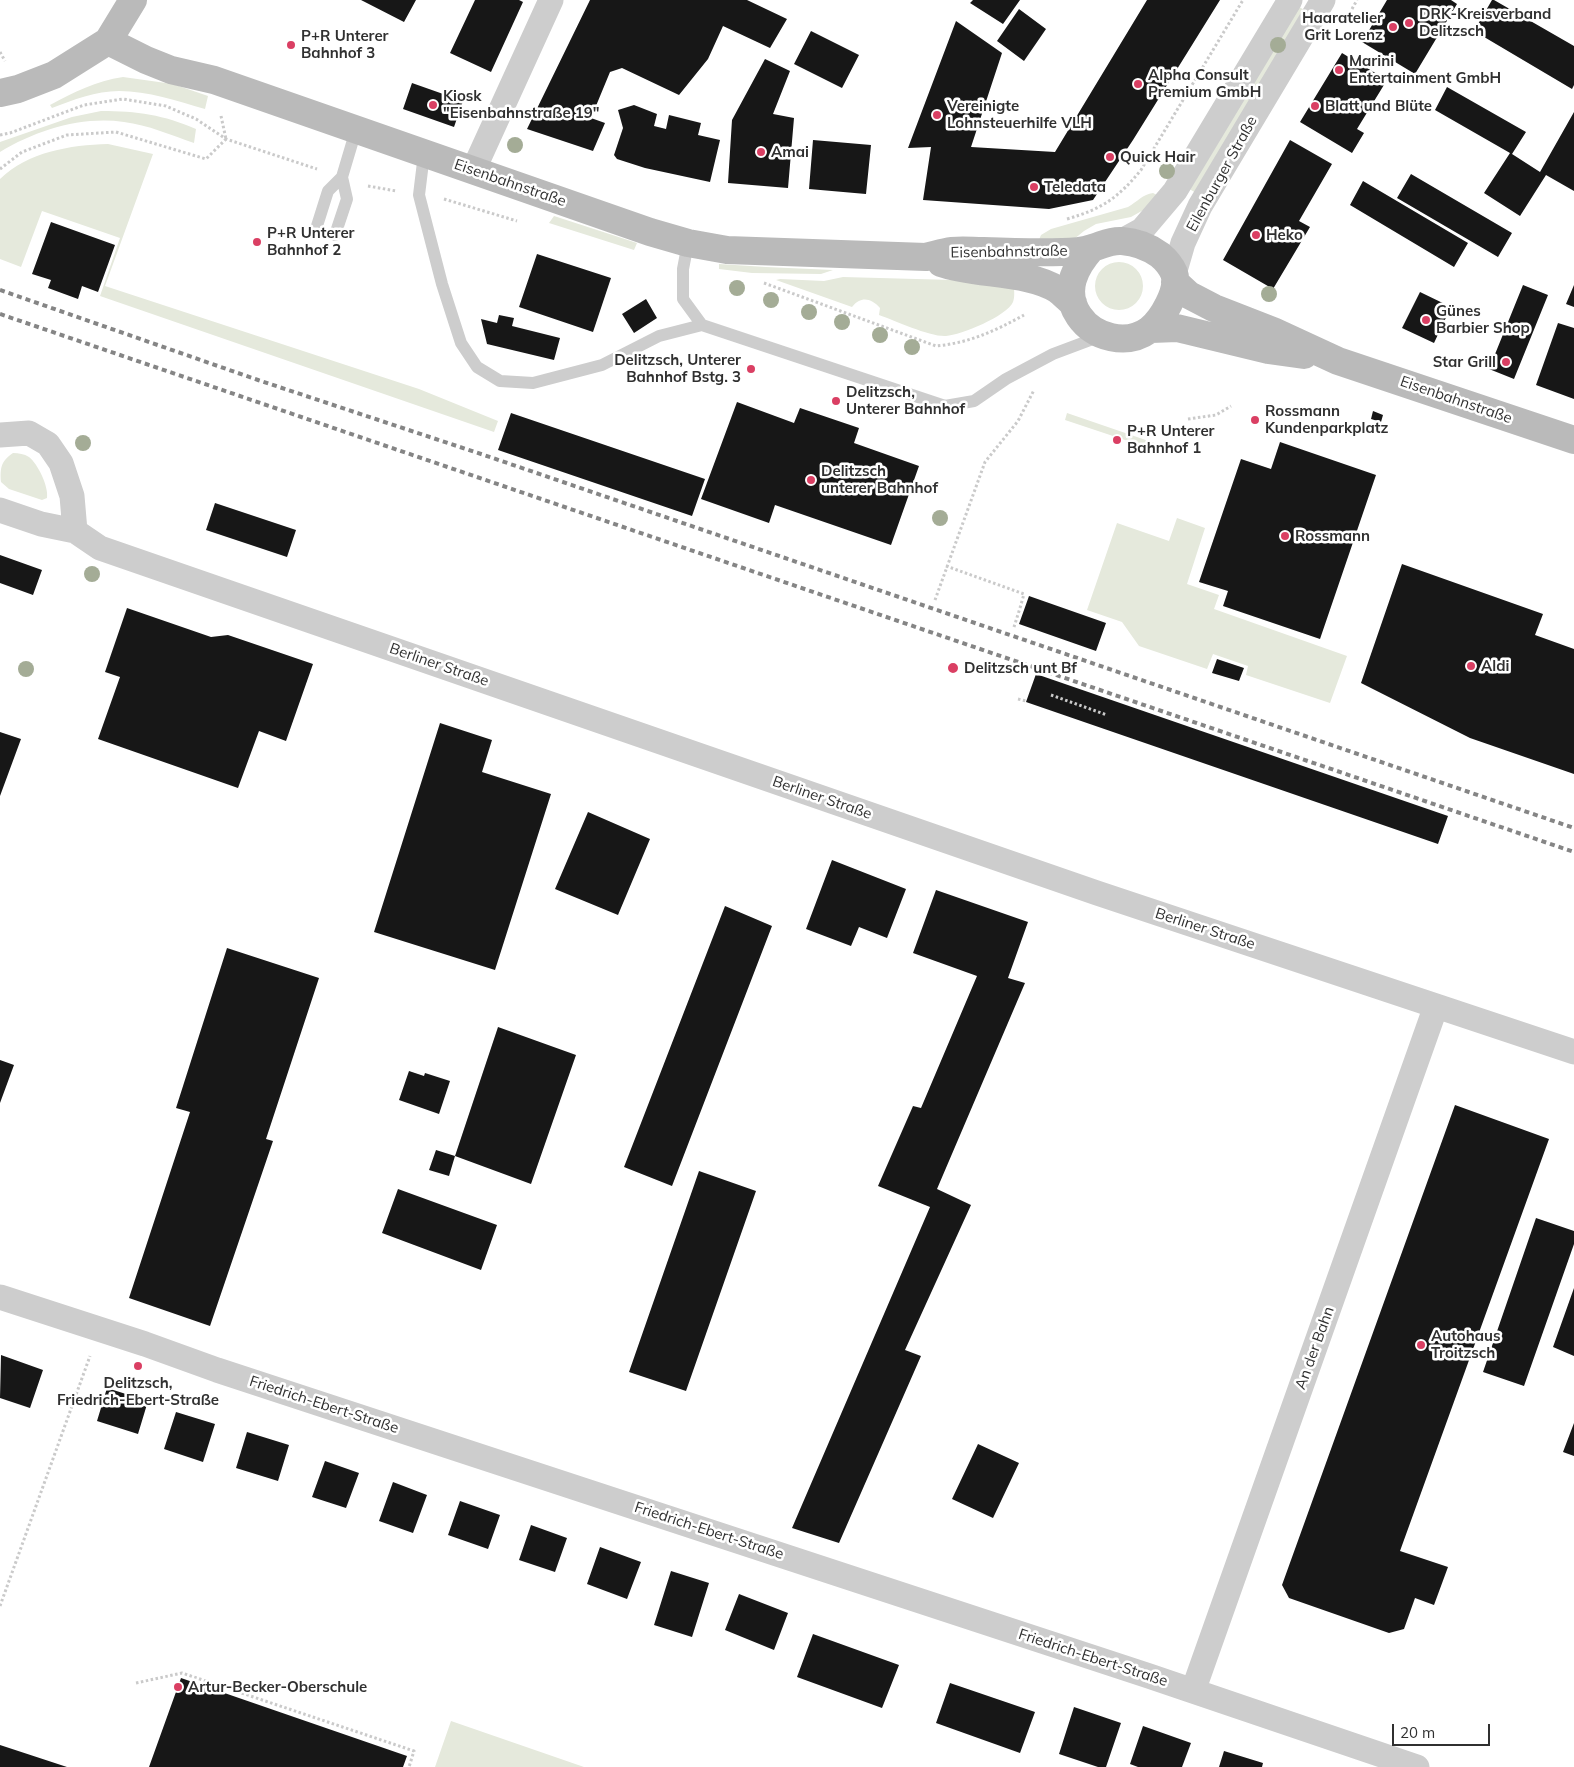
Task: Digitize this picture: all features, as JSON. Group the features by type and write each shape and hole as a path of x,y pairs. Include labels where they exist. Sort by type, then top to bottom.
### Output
{"street":[{"path":"0,93 18,89 54,75 108,40 133,0"},
{"path":"473,171 550,0"},
{"name":"Eilenburger Straße","path":"1122,241 1142,230 1175,191 1290,0"},
{"name":"Eilenburger Straße","path":"1174,278 1184,243 1200,206 1324,0"},
{"name":"Eisenbahnstraße","path":"108,40 146,60 171,70 214,80 650,232 688,243 727,250 926,257 953,251 1064,252 1092,248 1108,242 1122,241 1139,244 1153,250 1166,260 1174,278 1190,295 1214,308 1273,331 1338,361 1574,440"},
{"name":"Eisenbahnstraße","path":"1092,248 1080,260 1073,274 1071,288 1073,303 1079,316 1089,327 1102,335 1126,338 1140,336 1151,329 1177,328 1268,350 1338,361"},
{"name":"Eisenbahnstraße","path":"926,257 952,267 1027,278 1058,290 1073,303"},
{"path":"1151,329 1171,300 1174,278"},
{"path":"0,435 29,433 48,444 61,463 72,496 75,530"},
{"name":"Berliner Straße","path":"0,510 42,524 75,530 100,548 1097,893 1574,1052"},
{"name":"An der Bahn","path":"1194,1691 1436,1006"},
{"name":"Friedrich-Ebert-Straße","path":"0,1297 1194,1691 1417,1767"}],"lane":[{"path":"335,235 347,199 342,178 356,130"},
{"path":"424,154 419,195 442,284 461,343 477,367 500,381 533,383 602,365 659,336 702,325 945,406 974,401 1006,379 1053,354 1102,335"},
{"path":"316,228 328,191 342,178"},
{"path":"688,243 683,269 683,299 702,325"}],"path":[{"path":"1058,222 1091,212 1111,200 1141,170 1243,0"},
{"path":"1348,16 1357,0"},
{"path":"0,135 84,105 123,99 166,106 196,119 226,140 206,159 116,132 67,135 22,152 0,169"},
{"path":"759,281 936,346 957,344 1001,328 1024,315"},
{"path":"935,600 985,462 1018,421 1034,391 1039,386"},
{"path":"1188,419 1216,415 1231,406"},
{"path":"946,566 1024,594 1014,626"},
{"path":"1051,695 1107,715"},
{"path":"1018,699 1026,701"},
{"path":"0,1606 99,1329"},
{"path":"136,1683 182,1673 414,1751 409,1767"}],"shaded area":[{"path":"1296,5 1306,11 1196,193 1186,187"},
{"path":"123,77 173,84 208,96 205,109 130,91 110,91 93,94 52,108 50,105 85,88"},
{"path":"101,111 127,112 173,120 196,129 194,143 133,123 92,121 60,126 44,131 0,152 0,142 72,117"},
{"path":"108,144 153,154 105,286 419,389 498,421 494,432 100,296 120,238 42,211 21,267 0,259 0,179 23,162 36,156 65,148"},
{"path":"1153,193 1159,196 1147,208 1131,217 1096,224 1073,240 1038,242 1041,235 1051,229 1128,207"},
{"path":"554,216 637,243 634,250 549,223"},
{"path":"1119,262 1128,264 1136,269 1141,277 1143,286 1141,295 1136,303 1128,308 1119,310 1110,308 1102,303 1097,295 1095,286 1097,277 1102,269 1110,264"},
{"path":"719,264 833,270 821,274 752,273 719,269"},
{"path":"843,277 953,280 1014,286 1014,298 1009,307 993,319 953,335 939,336 879,315 880,308 870,300 859,301 852,307 776,280 824,281"},
{"path":"1067,413 1169,448 1167,454 1065,420"},
{"path":"13,453 29,457 36,465 45,482 47,498 42,500 9,489 1,482 2,465"},
{"path":"1177,518 1205,528 1187,584 1219,595 1214,609 1347,656 1330,703 1246,675 1248,666 1213,654 1207,669 1139,646 1122,622 1087,610 1117,523 1169,541"},
{"path":"451,1721 584,1767 435,1767"}],"building":[{"path":"361,0 416,0 404,22"},
{"path":"475,0 519,0 523,2 491,72 450,53"},
{"path":"590,0 747,0 787,19 770,48 723,26 708,59 679,95 622,68 610,72 591,118 605,123 593,151 527,129"},
{"path":"973,0 1020,0 1003,24 970,3"},
{"path":"1147,0 1220,0 1133,140 1093,200 1049,209 923,200 931,147 908,148 956,21 1002,53 971,147 1055,152"},
{"name":"DRK-Kreisverband Delitzsch","path":"1387,0 1451,0 1457,4 1415,74 1362,42"},
{"path":"1492,0 1574,46 1574,85 1572,89 1474,31"},
{"path":"1019,9 1046,29 1024,61 997,41"},
{"path":"811,31 859,55 842,88 794,64"},
{"path":"1342,53 1387,80 1357,129 1364,133 1352,153 1300,122"},
{"name":"Amai","path":"765,59 790,71 773,114 794,118 788,188 728,183 732,120"},
{"name":"Kiosk \"Eisenbahnstraße 19\"","path":"412,83 463,101 454,127 403,109"},
{"path":"1447,87 1526,132 1512,154 1540,172 1574,112 1574,191 1546,175 1520,216 1484,193 1510,153 1435,110"},
{"path":"634,105 657,114 654,126 666,129 669,115 701,123 698,135 720,140 710,182 645,168 617,159 614,155 623,128 618,110"},
{"path":"813,140 871,145 866,194 809,189"},
{"path":"1290,140 1332,164 1299,221 1310,227 1273,289 1223,260"},
{"path":"1411,174 1512,233 1498,257 1397,198"},
{"path":"1363,181 1468,243 1454,267 1350,205"},
{"path":"51,222 115,245 98,292 82,286 78,299 48,288 51,280 32,274"},
{"path":"537,254 611,278 593,332 519,307"},
{"path":"1523,285 1548,295 1514,379 1489,369"},
{"path":"1574,285 1574,307 1566,304"},
{"path":"1420,292 1451,307 1434,343 1402,328"},
{"path":"646,299 657,318 634,333 622,314"},
{"path":"499,315 514,318 512,326 560,338 554,360 487,344 481,319 497,323"},
{"path":"1558,323 1574,328 1574,399 1536,385"},
{"name":"Delitzsch unterer Bahnhof","path":"737,402 794,423 800,408 859,428 854,443 919,466 891,545 775,505 769,523 701,499"},
{"path":"1373,411 1383,415 1381,422 1371,419"},
{"path":"511,413 705,479 692,516 498,450"},
{"name":"Rossmann","path":"1280,442 1376,475 1320,639 1223,606 1228,591 1199,582 1241,459 1271,469"},
{"path":"215,503 296,530 287,557 206,530"},
{"path":"0,555 42,570 33,595 0,583"},
{"name":"Aldi","path":"1402,564 1543,614 1535,635 1574,649 1574,774 1470,738 1361,683"},
{"path":"1029,596 1106,623 1096,651 1019,624"},
{"path":"127,608 211,637 228,635 313,664 286,741 259,731 238,788 98,739 120,677 105,672"},
{"path":"1217,659 1244,668 1239,681 1212,673"},
{"path":"1036,674 1448,816 1438,844 1026,702"},
{"path":"440,723 492,740 482,772 551,794 495,970 374,932"},
{"path":"0,732 21,739 0,796"},
{"path":"588,812 650,839 618,915 555,889"},
{"path":"832,860 906,889 887,938 859,927 851,946 806,929"},
{"path":"936,890 1028,922 1008,978 1025,983 937,1189 971,1205 905,1350 921,1356 839,1543 792,1528 930,1207 878,1186 913,1106 921,1108 977,976 913,953"},
{"path":"725,906 772,926 672,1186 624,1167"},
{"path":"227,948 319,978 266,1139 273,1141 210,1326 129,1298 190,1112 176,1108"},
{"path":"498,1027 576,1055 531,1184 455,1156"},
{"path":"0,1060 14,1065 0,1103"},
{"path":"409,1071 424,1076 425,1073 450,1081 439,1114 399,1100"},
{"name":"Autohaus Troitzsch","path":"1455,1105 1549,1139 1400,1551 1448,1567 1434,1605 1415,1598 1404,1629 1389,1633 1289,1598 1282,1585"},
{"path":"436,1150 455,1156 449,1176 429,1170"},
{"path":"699,1171 756,1191 686,1391 629,1372"},
{"path":"398,1189 497,1225 481,1270 382,1233"},
{"path":"1536,1218 1574,1231 1574,1244 1524,1386 1483,1372"},
{"path":"1574,1288 1574,1356 1553,1347"},
{"path":"1,1355 43,1370 30,1408 0,1398"},
{"path":"107,1388 148,1401 138,1434 97,1421"},
{"path":"176,1412 215,1424 203,1462 164,1449"},
{"path":"1574,1423 1574,1456 1563,1452"},
{"path":"247,1432 289,1445 278,1481 236,1468"},
{"path":"978,1444 1019,1463 993,1518 952,1499"},
{"path":"325,1461 359,1473 346,1508 312,1497"},
{"path":"393,1482 427,1495 413,1533 379,1521"},
{"path":"460,1501 500,1515 488,1549 448,1535"},
{"path":"531,1525 567,1538 555,1572 519,1560"},
{"path":"600,1547 641,1562 627,1599 587,1584"},
{"path":"671,1571 709,1583 692,1637 654,1625"},
{"path":"739,1594 788,1613 774,1650 725,1630"},
{"path":"813,1634 899,1665 882,1708 797,1677"},
{"path":"181,1678 407,1756 403,1767 149,1767"},
{"path":"950,1683 1035,1712 1020,1753 936,1723"},
{"path":"1074,1707 1121,1723 1106,1767 1098,1767 1059,1754"},
{"path":"1143,1726 1191,1743 1182,1767 1138,1767 1130,1764"},
{"path":"0,1745 67,1767 0,1767"},
{"path":"1224,1751 1263,1763 1262,1767 1219,1767"}],"railway":[{"path":"0,290 258,380 484,455 1574,828"},
{"path":"0,314 1574,852"}],"place":[{"name":"DRK-Kreisverband Delitzsch","path":"1409,23"},
{"name":"Haaratelier Grit Lorenz","path":"1393,27"},
{"name":"P+R Unterer Bahnhof 3","path":"291,45"},
{"name":"Marini Entertainment GmbH","path":"1339,70"},
{"name":"Alpha Consult Premium GmbH","path":"1138,84"},
{"name":"Kiosk \"Eisenbahnstraße 19\"","path":"433,105"},
{"name":"Blatt und Blüte","path":"1315,106"},
{"name":"Vereinigte Lohnsteuerhilfe VLH","path":"937,115"},
{"name":"Amai","path":"761,152"},
{"name":"Quick Hair","path":"1110,157"},
{"name":"Teledata","path":"1034,187"},
{"name":"Heko","path":"1256,235"},
{"name":"P+R Unterer Bahnhof 2","path":"257,242"},
{"name":"Günes Barbier Shop","path":"1426,320"},
{"name":"Star Grill","path":"1506,362"},
{"name":"Delitzsch, Unterer Bahnhof Bstg. 3","path":"751,369"},
{"name":"Delitzsch, Unterer Bahnhof","path":"836,401"},
{"name":"Rossmann Kundenparkplatz","path":"1255,420"},
{"name":"P+R Unterer Bahnhof 1","path":"1117,440"},
{"name":"Delitzsch unterer Bahnhof","path":"811,480"},
{"name":"Rossmann","path":"1285,536"},
{"name":"Aldi","path":"1471,666"},
{"name":"Delitzsch unt Bf","path":"953,668"},
{"name":"Autohaus Troitzsch","path":"1421,1345"},
{"name":"Delitzsch, Friedrich-Ebert-Straße","path":"138,1366"},
{"name":"Artur-Becker-Oberschule","path":"178,1687"}]}
